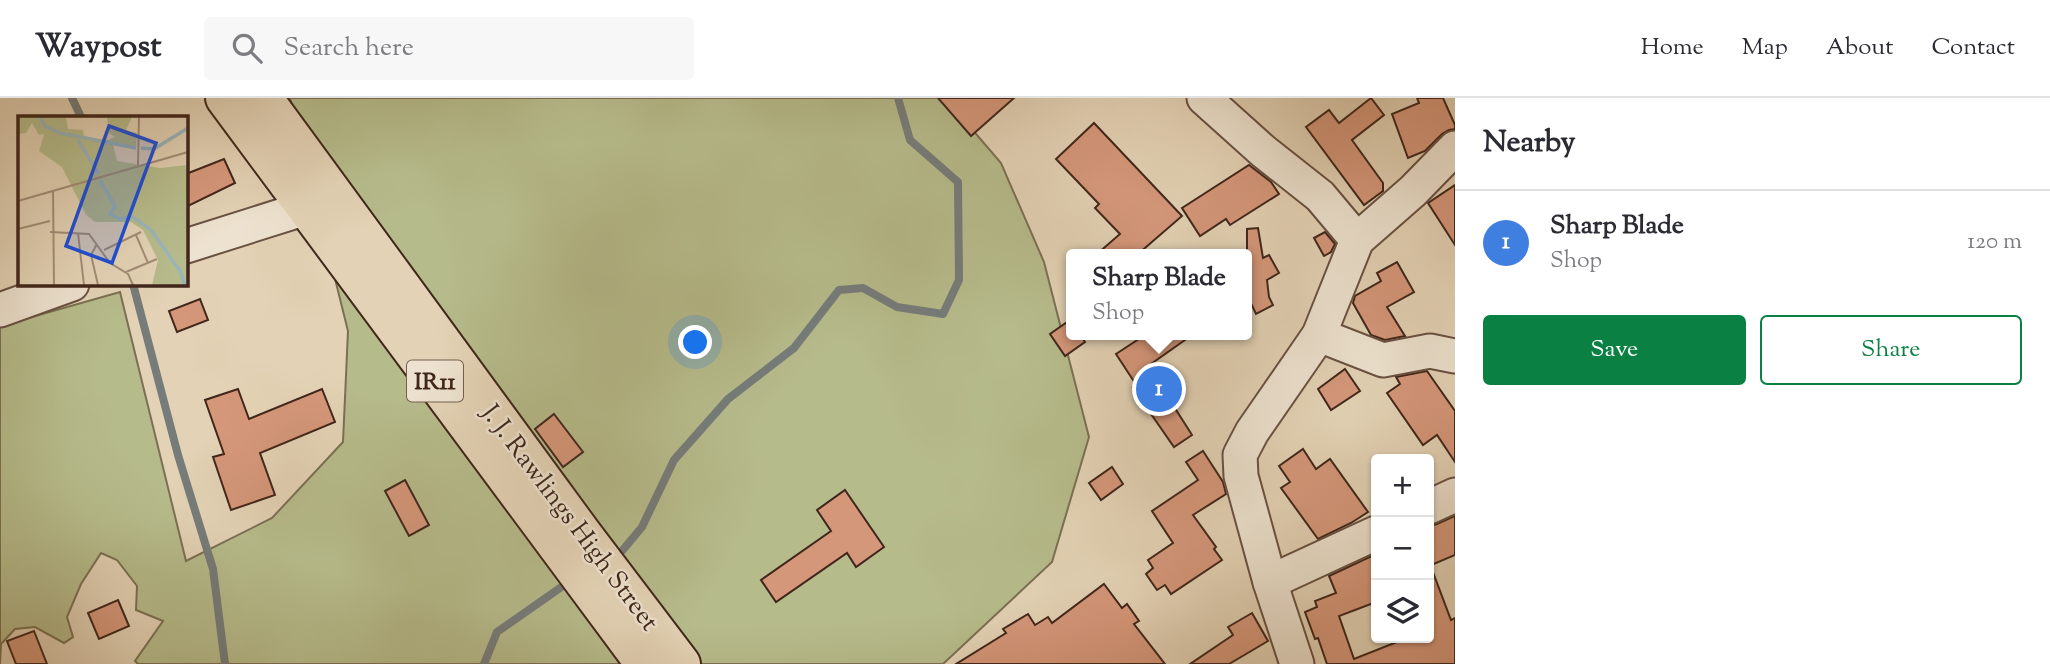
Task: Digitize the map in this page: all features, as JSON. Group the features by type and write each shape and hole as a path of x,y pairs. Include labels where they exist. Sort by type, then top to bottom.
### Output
{"main road":[{"name":"J. J. Rawlings High Street","path":"225,98 645,664"},
{"name":"J. J. Rawlings High Street","path":"263,98 583,535 681,664"}],"street":[{"path":"1204,98 1263,151 1320,196 1357,240"},
{"path":"1297,664 1270,582 1241,476 1240,455 1252,432 1319,335 1357,240 1413,191 1455,148"},
{"path":"187,246 306,208"},
{"path":"0,310 69,285"},
{"path":"1319,335 1383,360 1430,351 1455,356"},
{"path":"1434,506 1455,495"},
{"path":"1270,582 1371,535"}],"green space":[{"path":"290,98 950,98 952,106 1001,163 1044,262 1089,437 1052,562 943,664 138,664 135,661 163,621 136,610 137,586 117,560 101,553 81,584 67,617 73,637 64,643 35,627 15,629 1,644 0,664 0,326 120,292 186,561 272,518 343,442 348,331"}],"building":[{"path":"938,98 1014,98 971,136"},
{"path":"1371,98 1384,115 1352,140 1383,183 1383,191 1364,205 1306,127 1329,110 1339,123"},
{"path":"1417,98 1443,98 1455,129 1442,134 1425,151 1408,158 1392,114 1419,103"},
{"path":"1094,123 1182,216 1144,249 1103,249 1120,234 1095,208 1099,204 1056,159"},
{"path":"224,159 235,183 187,207 187,174"},
{"path":"1249,165 1271,182 1279,194 1230,225 1226,219 1200,236 1182,208"},
{"path":"1455,185 1455,245 1428,203"},
{"path":"1258,228 1263,258 1269,255 1279,273 1267,280 1273,305 1256,314 1252,306 1252,249 1247,249 1247,229"},
{"path":"1325,232 1335,244 1331,252 1324,256 1314,238"},
{"path":"1397,262 1414,292 1387,307 1405,336 1385,340 1371,335 1353,303 1355,296 1381,281 1377,273"},
{"path":"200,299 208,320 177,332 169,311"},
{"path":"1066,323 1066,340 1085,342 1065,356 1050,334"},
{"path":"1137,340 1185,340 1151,364 1178,402 1173,405 1192,435 1174,447 1133,388 1137,386 1116,354"},
{"path":"1345,369 1360,391 1331,410 1318,389"},
{"path":"1427,371 1455,411 1455,462 1437,435 1423,445 1387,393 1400,384 1396,377"},
{"path":"238,389 249,419 322,389 335,422 260,453 275,495 231,510 213,457 224,454 205,400"},
{"path":"554,414 583,452 563,467 535,429"},
{"path":"1303,449 1316,469 1330,459 1368,512 1318,539 1281,488 1290,482 1279,466"},
{"path":"1203,451 1223,482 1226,494 1193,515 1222,560 1171,594 1165,585 1157,590 1146,574 1153,568 1148,560 1173,543 1152,511 1198,480 1186,462"},
{"path":"1112,467 1123,484 1101,500 1089,483"},
{"path":"405,480 429,525 409,536 385,491"},
{"path":"845,490 884,547 856,567 847,553 776,602 761,580 831,531 817,510"},
{"path":"1455,516 1455,555 1434,564 1434,525"},
{"path":"1371,556 1371,604 1339,616 1354,659 1394,643 1434,643 1434,575 1451,620 1455,618 1455,664 1327,664 1305,612 1317,607 1315,601 1336,593 1329,576"},
{"path":"1104,584 1122,608 1127,604 1139,621 1134,624 1165,664 956,664 1006,633 1003,629 1028,614 1035,625 1048,617 1052,623"},
{"path":"118,600 129,626 99,639 88,613"},
{"path":"1252,613 1268,641 1229,664 1190,664 1233,635 1228,627"},
{"path":"34,631 47,664 16,664 7,641"}],"waterway":[{"path":"72,98 81,116"},
{"path":"622,551 642,527 674,460 728,399 794,348 839,290 863,288 897,307 943,314 959,280 958,182 910,140 898,98"},
{"path":"133,285 178,455 213,569 225,664"},
{"path":"484,664 497,632 560,588"}],"place":[{"name":"Sharp Blade","path":"1159,389"}]}
